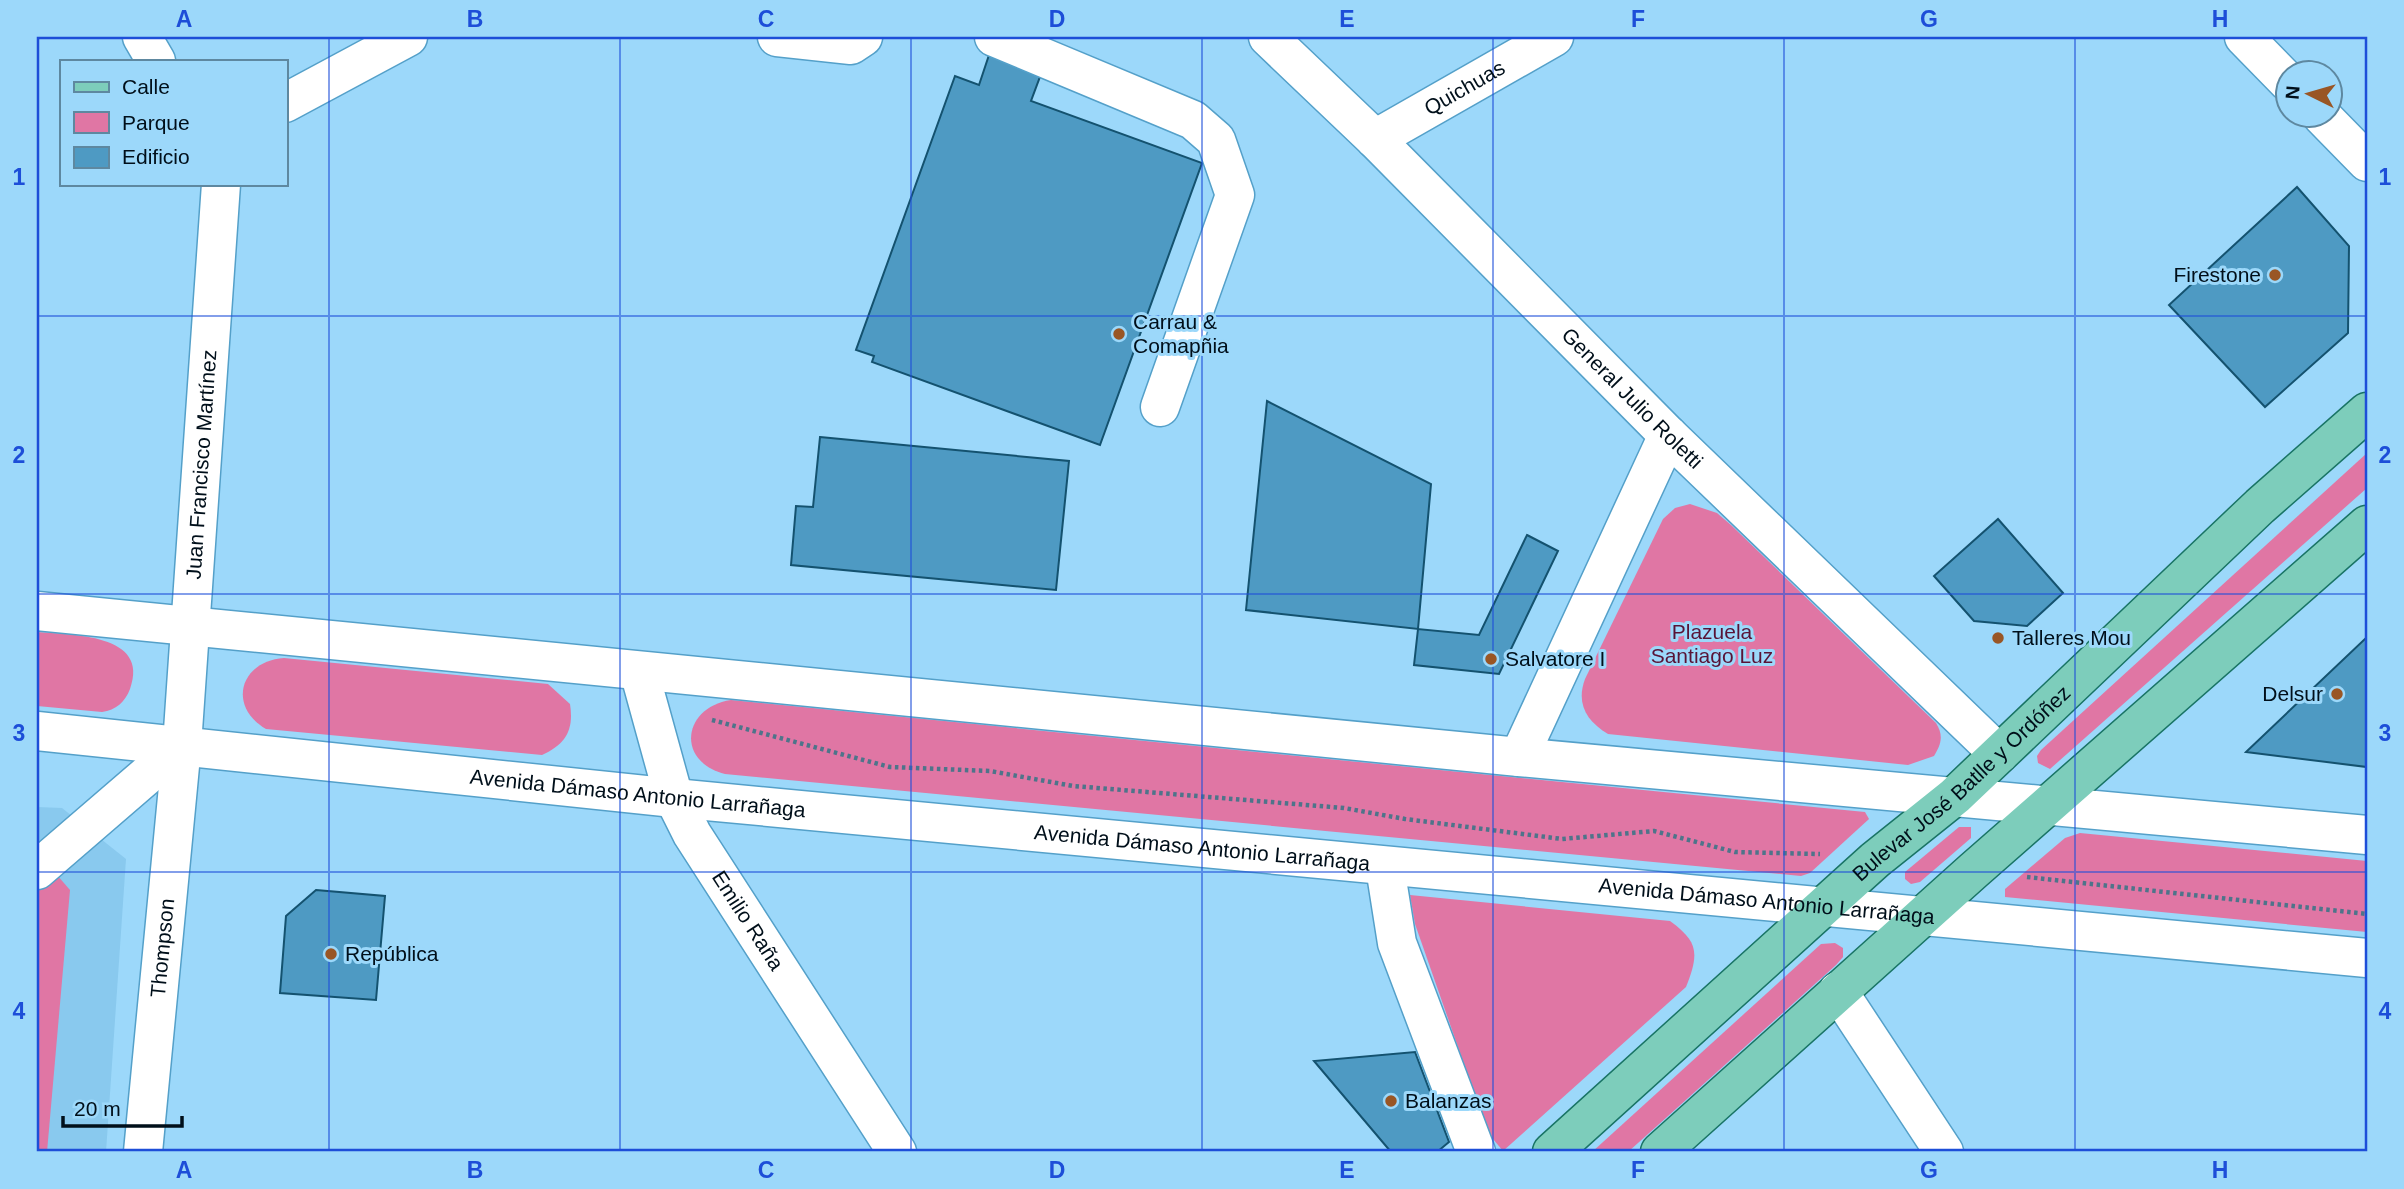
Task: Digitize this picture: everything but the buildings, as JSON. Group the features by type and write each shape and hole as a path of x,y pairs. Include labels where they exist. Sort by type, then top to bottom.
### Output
{"main road":[{"name":"Bulevar José Batlle y Ordóñez","path":"1552,1152 1875,860 1955,796 2260,506 2367,412"},
{"path":"1660,1152 1973,871 2367,525"}],"street":[{"path":"142,37 155,60"},
{"path":"287,102 408,37"},
{"path":"777,37 851,45 863,37"},
{"path":"994,37 1193,120 1216,140 1235,195 1160,407"},
{"name":"General Julio Roletti","path":"1268,37 1375,139 1668,435 1999,754"},
{"name":"Quichuas","path":"1375,139 1554,37"},
{"path":"2244,37 2274,68"},
{"path":"2336,130 2367,162"},
{"name":"Juan Francisco Martínez","path":"182,745 221,186"},
{"path":"1519,757 1668,435"},
{"path":"37,611 191,624 639,671 1519,757 2367,835"},
{"name":"Emilio Raña","path":"639,671 674,798 692,834 897,1152"},
{"name":"Avenida Dámaso Antonio Larrañaga","path":"37,731 674,798 1921,918 2367,958"},
{"path":"37,870 182,745"},
{"name":"Thompson","path":"144,1152 182,745"},
{"path":"1385,867 1396,943 1476,1152"},
{"path":"1838,991 1944,1152"}],"path":[{"path":"709,719 890,767 990,771 1073,786 1344,808 1405,819 1562,839 1654,831 1735,852 1813,854 1875,860"},
{"path":"1973,871 2367,914"}],"shaded area":[{"path":"37,807 62,808 126,859 106,1152 37,1152"}],"green space":[{"path":"2367,453 2367,488 2050,769 2038,763 2037,756 2041,750"},
{"name":"Plazuela Santiago Luz","path":"1690,504 1717,513 1731,525 1936,723 1941,740 1934,756 1908,765 1608,734 1594,723 1583,704 1585,679 1663,519 1675,508"},
{"path":"37,632 86,637 119,647 129,657 133,671 130,689 125,698 116,707 102,712 37,706"},
{"path":"284,658 548,684 570,704 571,721 562,741 542,755 266,729 246,709 244,686 257,667"},
{"path":"731,700 1865,812 1869,819 1810,873 1801,876 725,774 709,767 698,758 692,747 691,735 695,723 703,713 715,705"},
{"path":"1959,827 1971,827 1971,838 1920,882 1911,884 1905,879 1905,872"},
{"path":"2080,833 2367,861 2367,932 2005,897 2005,889 2065,838"},
{"path":"37,852 70,890 47,1152 37,1152"},
{"path":"1410,895 1670,921 1691,942 1694,950 1693,966 1686,987 1503,1151 1488,1133 1415,924"},
{"path":"1835,943 1843,948 1843,957 1836,965 1628,1152 1592,1152 1821,944"}],"place":[{"name":"Firestone","path":"2275,275"},
{"name":"Carrau & Comapñia","path":"1119,334"},
{"name":"Talleres Mou","path":"1998,638"},
{"name":"Salvatore I","path":"1491,659"},
{"name":"Delsur","path":"2337,694"},
{"name":"República","path":"331,954"},
{"name":"Balanzas","path":"1391,1101"}]}
